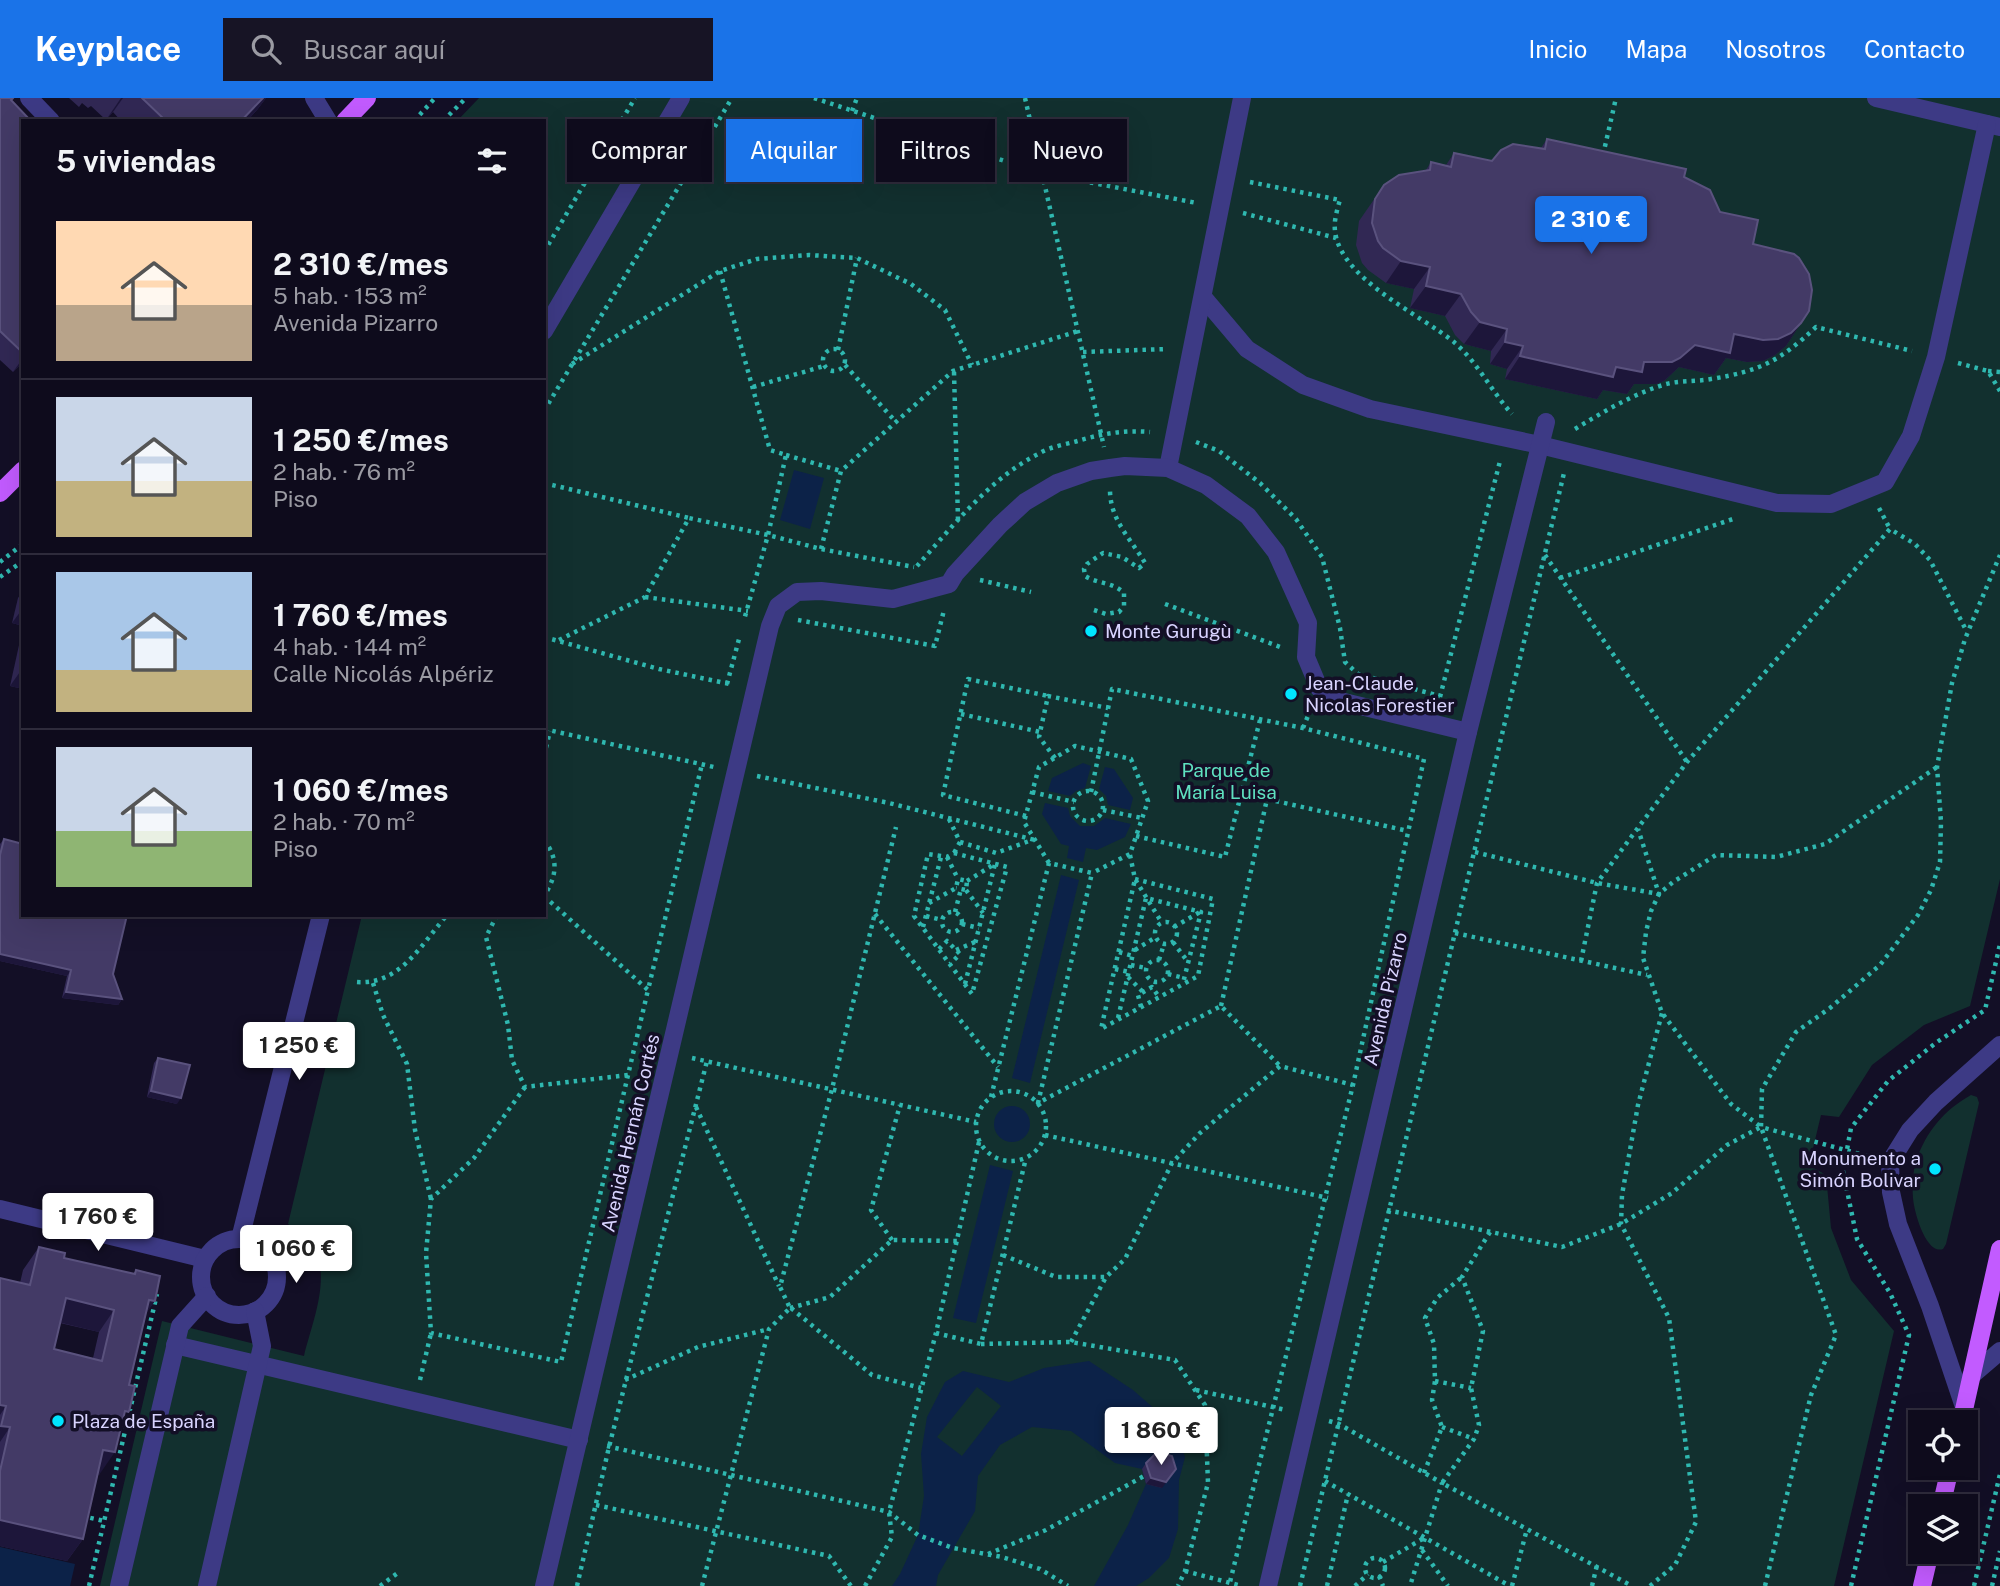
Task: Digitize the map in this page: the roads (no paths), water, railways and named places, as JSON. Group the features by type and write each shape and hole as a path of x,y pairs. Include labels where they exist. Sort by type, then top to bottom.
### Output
{"main road":[{"path":"347,119 367,98"},
{"path":"0,493 21,472"},
{"path":"1963,1410 2000,1249"},
{"path":"1922,1586 1927,1564"}],"street":[{"path":"29,98 49,119"},
{"path":"314,98 327,119"},
{"path":"546,328 681,98"},
{"path":"1242,98 1168,468 1206,485 1248,516 1276,552 1308,623 1306,657 1320,688 1340,701 1468,732"},
{"path":"1203,297 1247,349 1303,386 1370,409 1540,445 1777,503 1831,504 1885,482 1911,436 1936,357 1994,126 1875,98"},
{"name":"Avenida Pizarro","path":"1268,1586 1468,732 1546,422"},
{"name":"Avenida Hernán Cortés","path":"544,1586 770,626 778,606 797,592 821,591 893,599 952,579 1000,525 1025,502 1057,483 1091,471 1110,468 1168,468"},
{"path":"240,1239 320,917"},
{"path":"1961,1410 1930,1306 1898,1224 1891,1192 1890,1162 1910,1130 1936,1102 2000,1045"},
{"path":"0,1209 205,1259"},
{"path":"240,1239 253,1241 264,1248 272,1258 277,1282 273,1294 265,1304 242,1315 228,1313 216,1307 206,1296 201,1272 205,1259 220,1244 240,1239"},
{"path":"119,1586 180,1326 206,1296"},
{"path":"207,1586 262,1346 255,1311"},
{"path":"175,1345 579,1440"},
{"path":"1971,1376 2000,1351"}],"water":[{"path":"794,470 824,478 810,529 780,520"},
{"path":"1083,763 1091,766 1085,788 1070,796 1048,791 1052,778"},
{"path":"1105,767 1114,769 1133,798 1130,810 1108,805 1106,796 1099,789"},
{"path":"1045,803 1068,808 1070,816 1080,826 1094,826 1105,818 1131,824 1125,837 1097,850 1086,848 1083,862 1067,858 1069,846 1061,844 1042,814"},
{"path":"1061,875 1079,880 1030,1083 1012,1078"},
{"path":"1012,1106 1025,1111 1030,1124 1025,1137 1012,1142 999,1137 994,1124 999,1111"},
{"path":"990,1165 1013,1171 976,1323 953,1318"},
{"path":"1089,1361 1133,1390 1174,1426 1185,1457 1179,1480 1178,1529 1169,1558 1149,1578 1136,1586 1094,1586 1128,1525 1146,1484 1142,1469 1115,1463 1071,1431 1032,1427 1000,1445 978,1476 975,1511 938,1575 936,1586 892,1586 918,1535 924,1496 921,1454 927,1417 945,1382 963,1371 1009,1382 1044,1368","holes":["977,1387 1001,1406 962,1456 937,1437"]},
{"path":"0,1547 75,1564 70,1586 0,1586"}],"place":[{"name":"Monte Gurugù","path":"1091,631"},
{"name":"Jean-Claude Nicolas Forestier","path":"1291,694"},
{"name":"Monumento a Simón Bolivar","path":"1935,1169"},
{"name":"Plaza de España","path":"58,1421"}],"park label":[{"name":"Parque de María Luisa","path":"1226,781"}]}
